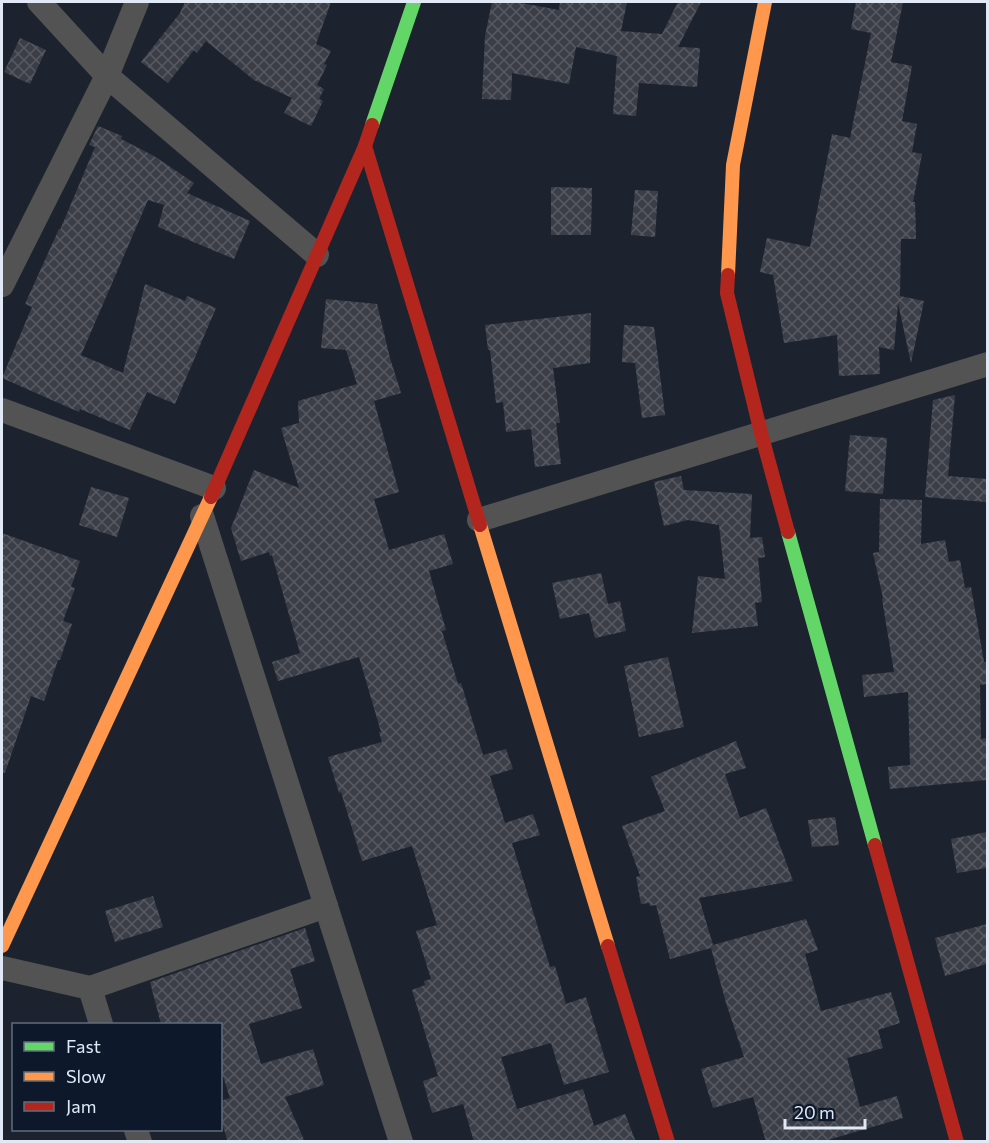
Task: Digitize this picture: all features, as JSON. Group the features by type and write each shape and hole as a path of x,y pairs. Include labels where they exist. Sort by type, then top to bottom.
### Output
{"street":[{"path":"39,2 108,76 317,255"},
{"path":"2,285 108,76 136,2"},
{"path":"2,946 202,516 365,146 414,2"},
{"path":"765,2 733,165 727,293 761,434 957,1142"},
{"path":"365,146 668,1142"},
{"path":"479,520 987,364"},
{"path":"2,410 214,488"},
{"path":"202,516 401,1142"},
{"path":"2,968 90,988 326,906"},
{"path":"90,988 101,1023"}],"building":[{"path":"185,2 331,2 316,44 331,51 317,85 324,89 319,99 323,101 311,126 284,113 292,98 254,80 206,41 197,53 194,50 168,83 141,62 180,13"},
{"path":"492,2 516,2 559,10 560,2 627,2 621,31 662,34 678,2 701,2 678,47 700,48 697,87 639,83 636,116 613,114 617,56 576,47 569,84 512,73 511,100 482,99 485,36"},
{"path":"856,2 903,2 891,62 912,66 902,121 917,124 912,152 922,154 913,202 915,202 916,239 901,239 900,296 924,301 911,363 898,303 894,350 879,347 880,374 839,376 837,335 784,343 773,275 760,272 767,238 810,247 832,134 850,138 871,33 851,29"},
{"path":"20,38 46,50 30,84 4,72"},
{"path":"98,126 122,136 121,139 154,156 194,183 187,193 250,221 234,259 158,227 164,205 148,200 81,355 123,373 145,284 185,301 187,296 216,308 175,404 147,392 130,430 80,409 79,412 2,378 32,307 25,304 60,230 95,147 89,145"},
{"path":"551,187 592,188 591,235 551,235"},
{"path":"635,190 658,191 655,237 631,235"},
{"path":"326,299 377,304 401,393 374,401 399,492 374,499 389,550 444,534 453,564 429,571 446,630 442,631 458,684 461,683 483,755 506,749 513,769 490,776 505,823 533,814 540,835 512,843 550,967 555,966 566,1004 586,997 609,1072 564,1085 551,1043 501,1057 517,1109 583,1089 594,1126 625,1114 636,1142 474,1142 463,1104 432,1113 423,1081 438,1076 412,990 425,985 424,981 431,979 416,931 437,925 412,846 362,861 328,757 382,742 359,657 278,681 272,662 300,653 272,555 270,556 269,552 241,561 231,528 254,470 299,488 281,428 299,423 298,401 357,384 346,350 321,348"},
{"path":"591,313 590,363 553,368 560,423 556,423 561,464 535,467 531,429 506,432 503,402 496,403 485,325"},
{"path":"624,325 654,327 665,415 642,418 635,363 622,362"},
{"path":"955,395 948,476 987,479 986,502 925,497 933,400"},
{"path":"850,435 887,438 883,494 845,491"},
{"path":"681,476 684,490 752,494 750,538 762,537 765,557 758,558 762,602 755,603 758,626 692,633 698,576 725,579 719,525 688,520 664,526 654,482"},
{"path":"91,487 129,498 117,537 79,525"},
{"path":"880,499 922,500 921,544 945,540 949,562 960,560 965,588 971,587 984,662 987,662 987,684 980,685 981,739 987,738 987,780 890,789 888,767 910,765 908,692 864,697 862,675 894,672 883,598 873,553 879,552"},
{"path":"2,533 80,561 71,587 75,588 63,621 72,624 60,660 58,660 44,701 31,696 5,773 2,772"},
{"path":"601,573 608,604 620,601 626,631 595,638 589,613 560,619 552,583"},
{"path":"668,657 684,727 639,737 624,666"},
{"path":"736,741 746,768 725,774 740,818 766,808 793,881 699,898 713,945 806,919 818,950 805,954 821,1011 891,992 900,1023 878,1030 883,1048 847,1058 860,1107 897,1096 903,1118 821,1142 766,1142 753,1097 713,1108 701,1069 744,1057 711,948 670,959 656,905 641,904 636,877 640,876 622,826 665,811 651,777"},
{"path":"835,817 839,845 812,847 808,820"},
{"path":"987,832 987,868 957,873 951,839"},
{"path":"153,896 163,927 115,942 105,911"},
{"path":"987,924 987,964 945,976 935,938"},
{"path":"305,928 315,961 290,969 302,1008 249,1024 261,1064 313,1049 324,1085 285,1097 305,1142 228,1142 222,1123 222,1100 230,1098 222,1073 222,1023 161,1023 150,982"}],"traffic: fast":[{"path":"372,125 414,2"},
{"path":"788,532 875,845"}],"traffic: slow":[{"path":"728,275 733,165 765,2"},
{"path":"2,946 211,497"},
{"path":"480,525 608,946"}],"traffic: jam":[{"path":"211,497 365,146 372,125"},
{"path":"365,146 480,525"},
{"path":"728,275 727,293 788,532"},
{"path":"875,845 957,1142"},
{"path":"608,946 668,1142"}]}
